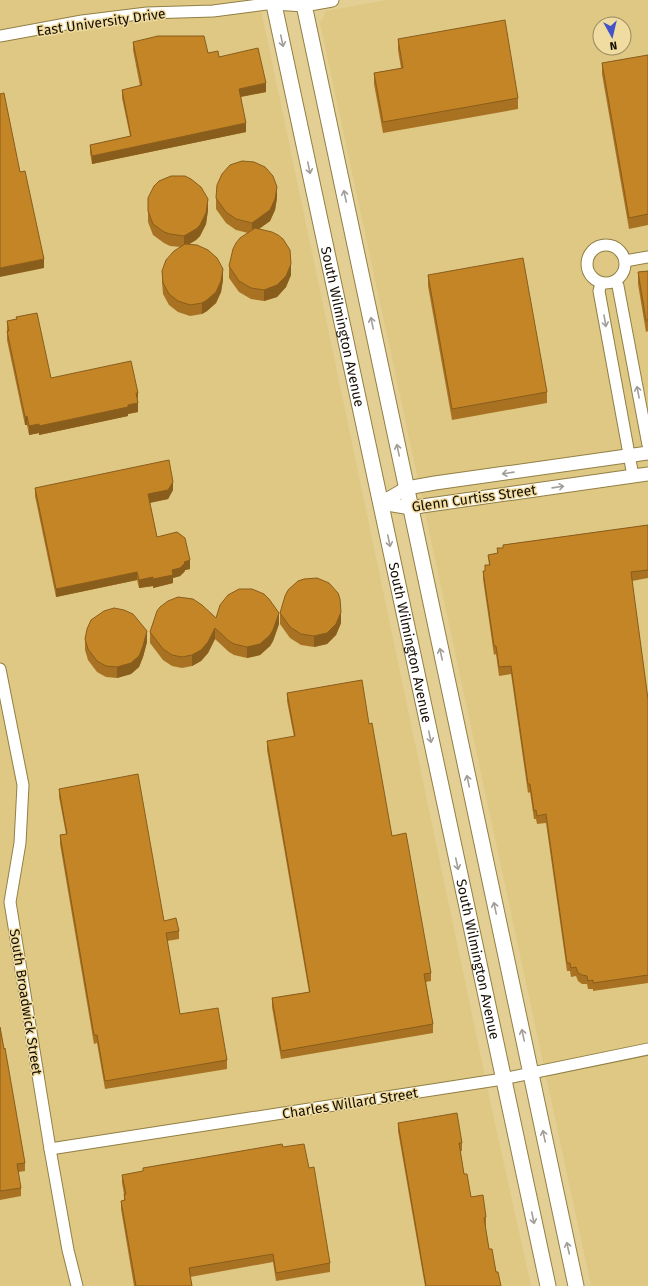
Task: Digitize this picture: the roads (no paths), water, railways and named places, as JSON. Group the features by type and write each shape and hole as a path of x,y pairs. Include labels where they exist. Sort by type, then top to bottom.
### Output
{"main road":[{"name":"South Wilmington Avenue","path":"275,1 548,1286"},
{"name":"South Wilmington Avenue","path":"303,3 576,1286"}],"street":[{"name":"East University Drive","path":"0,36 147,13 213,11 275,1 303,3 332,0"},
{"path":"603,244 611,245 618,248 622,254 625,261 625,269 616,281 601,283 589,274 586,266 587,259 590,252 596,247 603,244"},
{"path":"625,261 648,257"},
{"path":"616,281 648,445"},
{"path":"601,283 599,291 633,476"},
{"name":"Glenn Curtiss Street","path":"381,503 407,488 648,453"},
{"name":"Glenn Curtiss Street","path":"381,503 411,508 648,474"},
{"name":"South Broadwick Street","path":"0,673 23,785 20,843 10,902 50,1149 68,1250 77,1286"},
{"name":"Charles Willard Street","path":"50,1149 503,1079 648,1049"}]}
